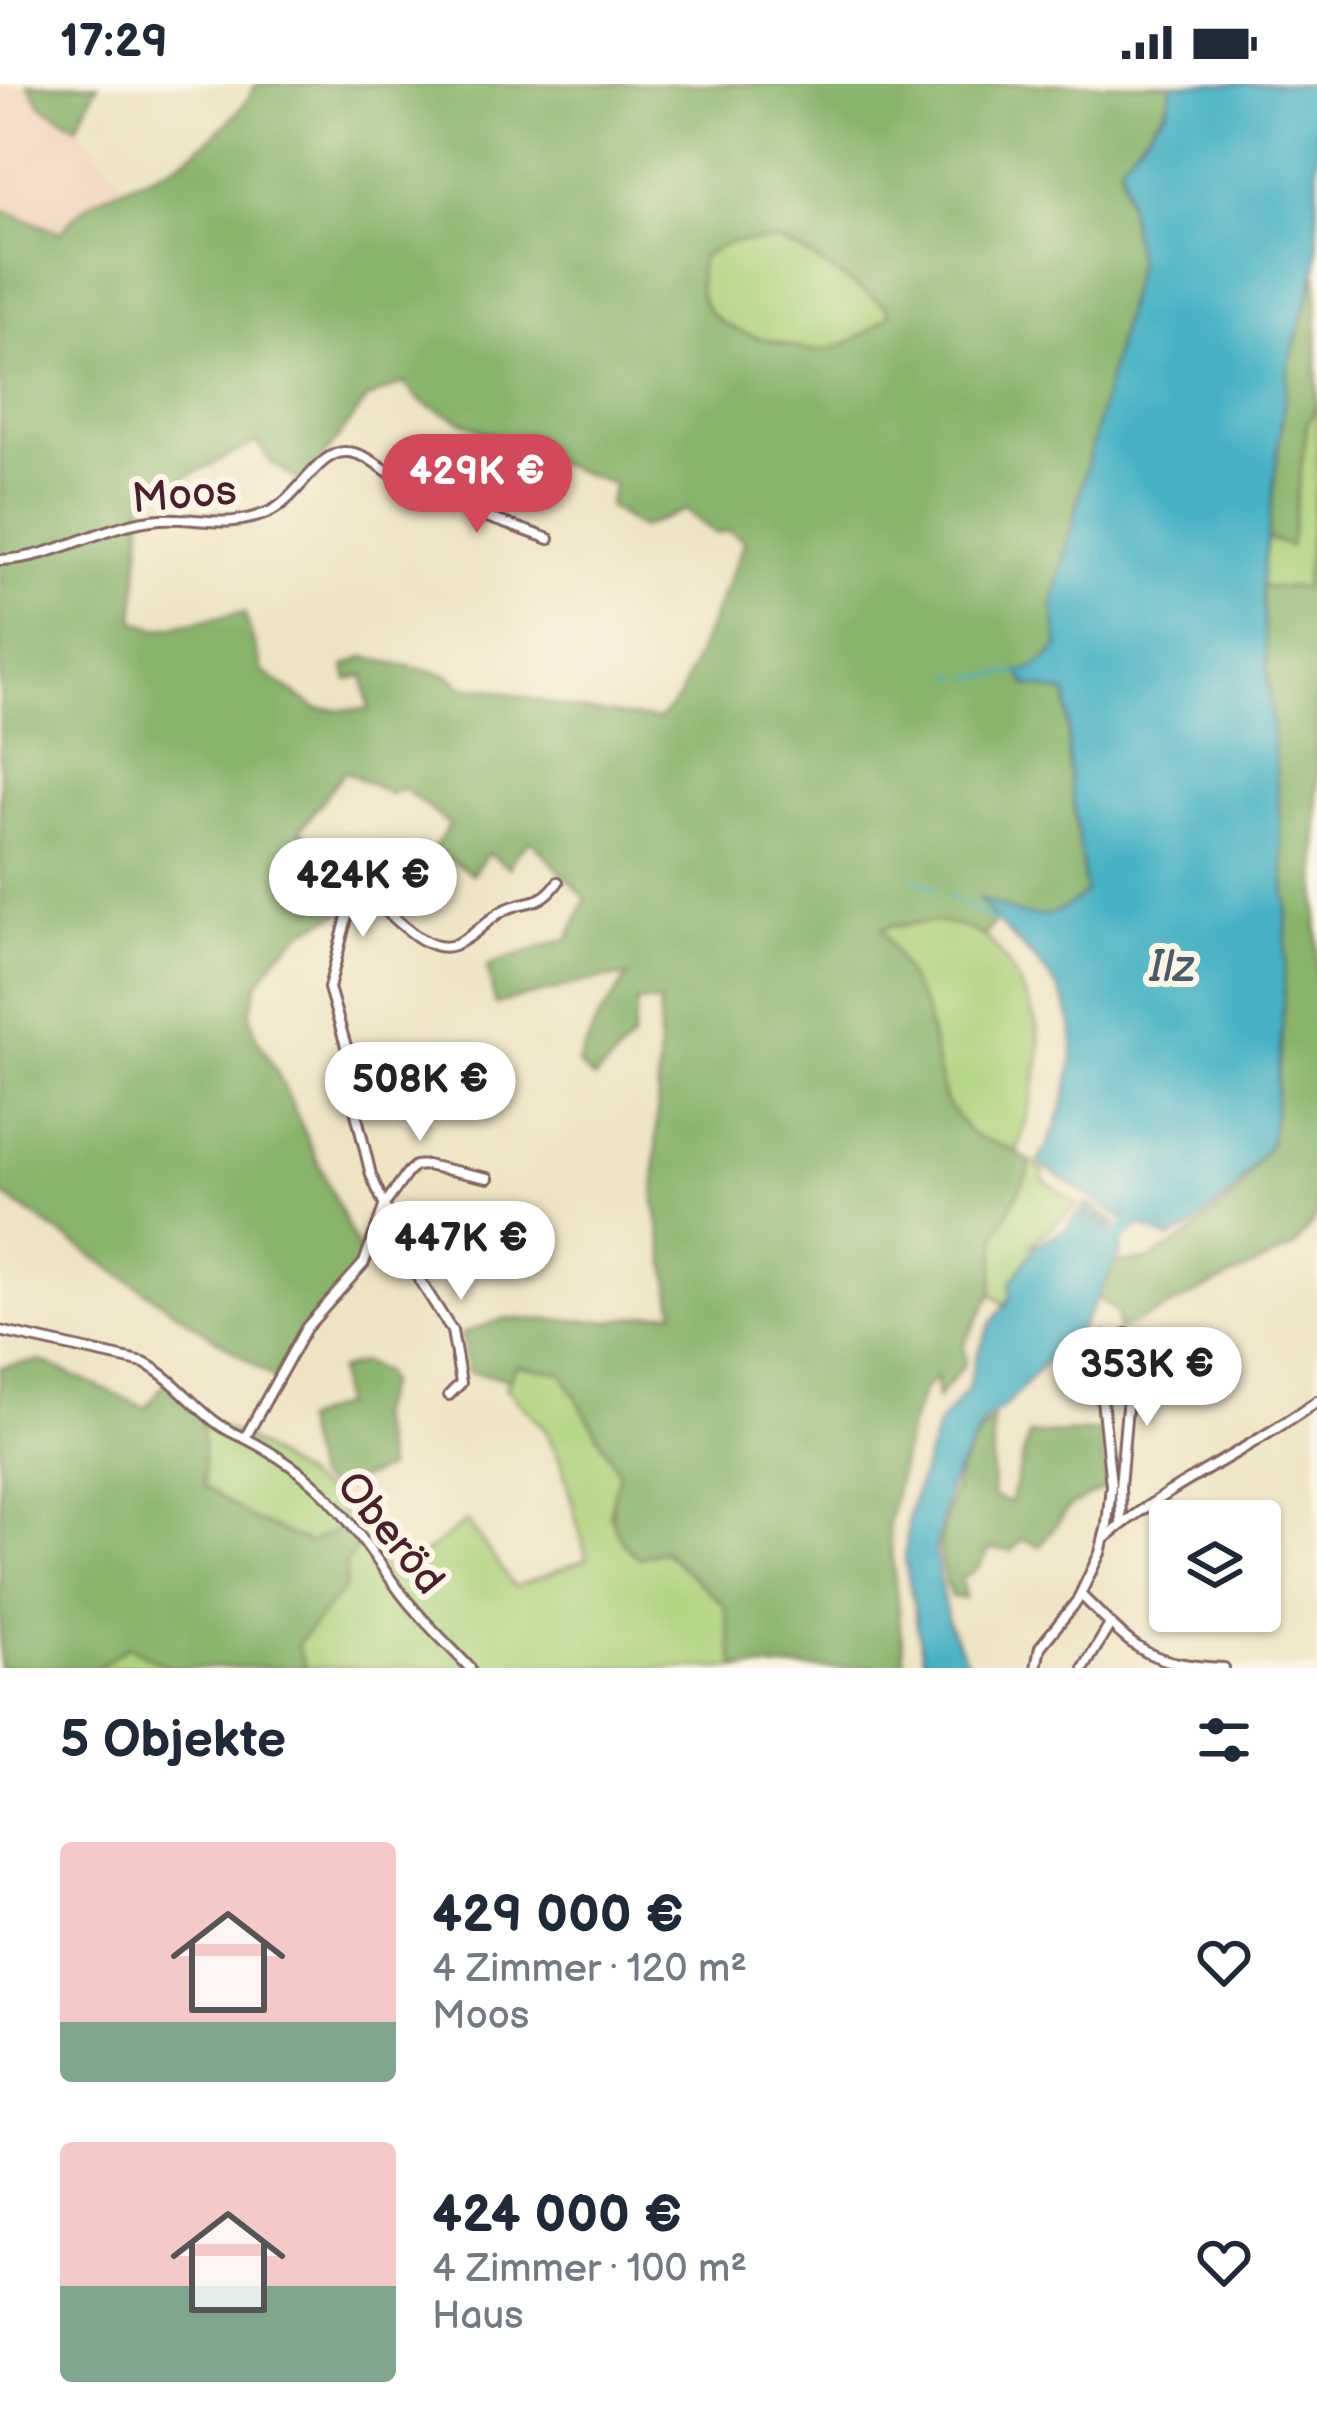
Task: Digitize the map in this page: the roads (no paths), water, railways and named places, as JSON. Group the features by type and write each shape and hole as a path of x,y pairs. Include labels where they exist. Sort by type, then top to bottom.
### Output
{"street":[{"name":"Moos","path":"0,560 64,548 134,523 179,519 240,523 281,506 329,455 339,451 367,458 438,499 549,539"},
{"path":"449,1395 460,1383 452,1331 412,1268 371,1174 351,1063 329,988 350,904 366,896 426,943 442,947 474,934 501,912 546,898 557,882"},
{"path":"245,1438 306,1328 364,1263 386,1204 415,1166 488,1178"},
{"name":"Oberöd","path":"0,1330 144,1363 217,1426 296,1468 334,1499 404,1596 470,1668"},
{"path":"1121,1522 1129,1384 1126,1334"},
{"path":"1036,1668 1040,1647 1070,1613 1104,1539 1111,1485 1101,1410 1105,1337"},
{"path":"1104,1539 1121,1522 1252,1446 1317,1401"},
{"path":"1081,1594 1109,1626 1142,1652 1160,1660 1224,1668"},
{"path":"1084,1668 1109,1626"}],"water":[{"name":"Ilz","path":"1172,84 1317,84 1317,267 1289,363 1261,587 1287,909 1271,1142 1233,1193 1191,1228 1169,1239 1140,1225 1132,1232 1123,1225 1127,1215 1121,1218 1038,1162 1070,1079 1073,1056 1068,1012 1051,979 979,899 1034,916 1058,912 1086,892 1069,772 1067,694 1027,685 1019,672 1035,668 1059,648 1053,604 1137,262 1121,162 1167,109"},
{"path":"1087,1203 1093,1207 1086,1207 1085,1219 1095,1208 1100,1212 1093,1225 1103,1214 1109,1218 1102,1218 1106,1223 1101,1231 1111,1220 1116,1224 1110,1224 1114,1228 1108,1237 1122,1247 1119,1257 1075,1338 985,1421 948,1489 935,1554 948,1623 970,1668 925,1668 905,1559 909,1511 939,1424 968,1389 990,1325 1011,1298 1010,1285 1037,1244 1067,1228"}],"waterway":[{"path":"970,677 1022,673"},
{"path":"953,676 959,676"},
{"path":"915,878 936,889"},
{"path":"947,896 999,923"},
{"name":"Ilz","path":"1104,1256 1135,1218"}]}
